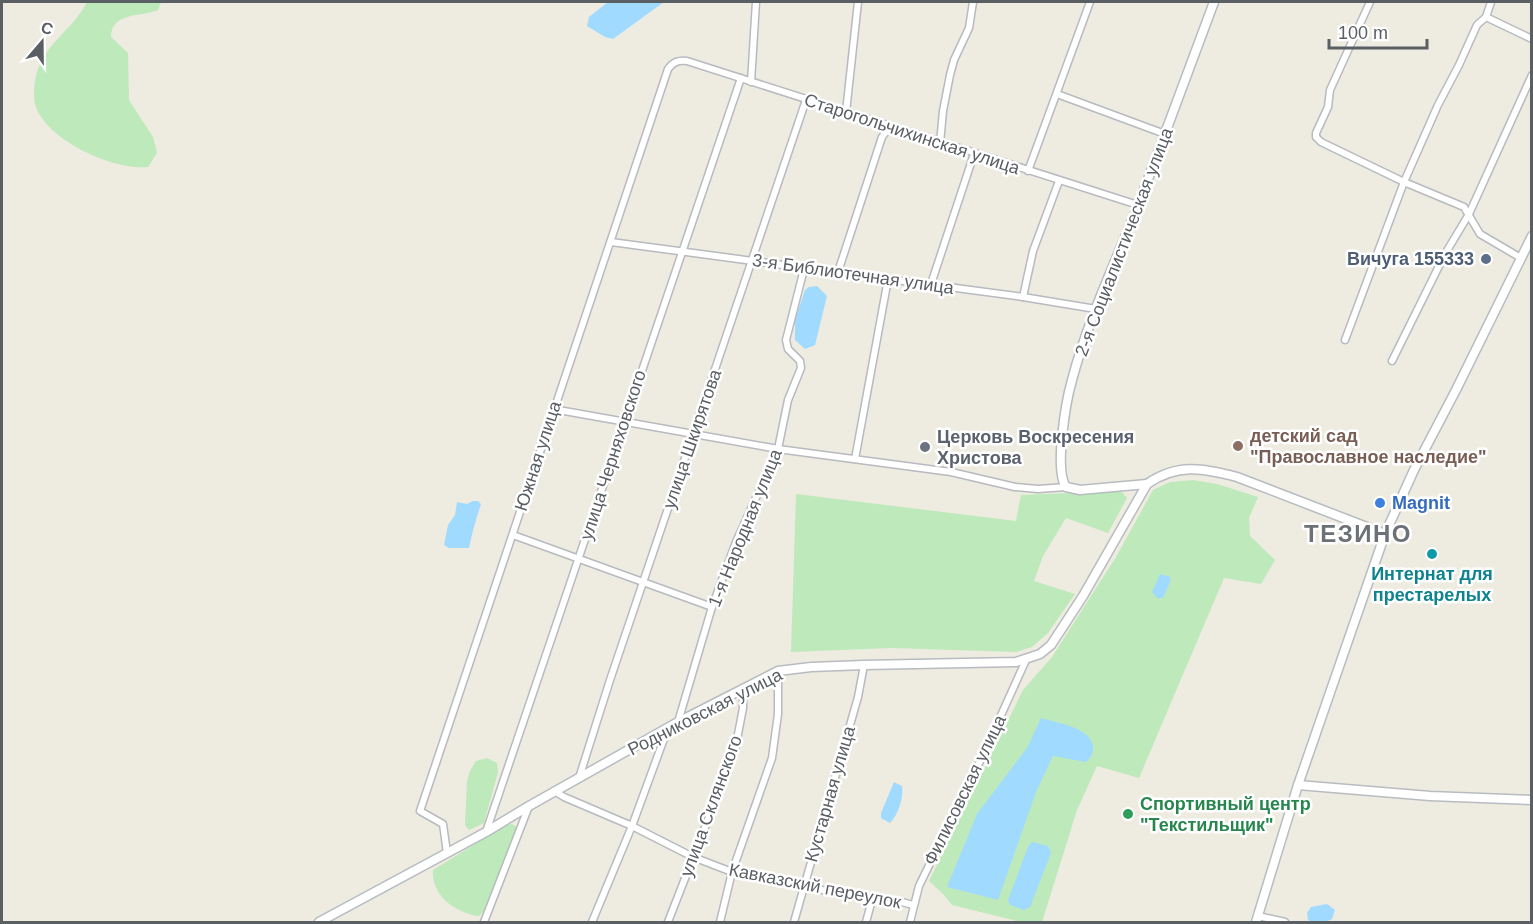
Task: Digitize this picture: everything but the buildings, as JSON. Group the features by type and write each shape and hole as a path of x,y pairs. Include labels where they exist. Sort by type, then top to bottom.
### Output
{"main road":[{"name":"2-я Социалистическая улица","path":"1066,487 1061,473 1067,407 1072,381 1096,309 1138,205 1214,2"},
{"path":"1257,919 1298,785 1385,534 1414,470 1521,258 1529,248 1532,236"},
{"path":"1066,487 1080,490 1147,484 1160,475 1175,470 1215,471 1237,477 1385,534"},
{"name":"Родниковская улица","path":"319,922 486,832 678,722 778,671 811,667 1016,662 1040,654 1051,645 1083,596 1147,484"},
{"path":"1298,785 1430,796 1532,800"}],"street":[{"path":"751,82 753,18 756,2"},
{"path":"846,112 858,2"},
{"path":"940,143 950,75 954,60 969,28 973,2"},
{"path":"1028,171 1090,2"},
{"path":"1370,2 1330,90 1328,106 1316,137 1328,146 1404,182 1464,207 1480,234 1521,258"},
{"path":"1345,340 1404,182 1438,105 1477,25 1486,17 1491,2"},
{"path":"1486,17 1532,39"},
{"name":"Старогольчихинская улица","path":"687,61 1138,205"},
{"name":"Южная улица","path":"447,853 443,824 420,811 668,69 677,62 687,61"},
{"path":"1392,361 1446,254 1469,214 1532,75"},
{"name":"улица Черняховского","path":"486,832 741,78"},
{"path":"1057,94 1165,134"},
{"name":"улица Шкирятова","path":"579,778 807,100"},
{"path":"838,272 882,137 890,127"},
{"path":"931,284 974,154"},
{"path":"1023,297 1033,251 1059,181"},
{"name":"3-я Библиотечная улица","path":"611,242 931,284 1096,309"},
{"name":"1-я Народная улица","path":"678,722 712,607 736,542 778,449 788,400 802,364 788,349 786,340 804,269"},
{"path":"855,459 888,279"},
{"path":"553,409 778,449 957,473 1015,487 1038,489 1066,487"},
{"path":"513,535 712,607"},
{"name":"Филисовская улица","path":"910,922 913,905 930,862 979,765 1026,660"},
{"name":"Кустарная улица","path":"794,922 858,696 864,665"},
{"path":"720,922 732,872 772,758 778,714 778,671"},
{"name":"улица Склянского","path":"668,922 735,750 742,715 743,688"},
{"path":"592,922 632,826 668,728"},
{"name":"Кавказский переулок","path":"554,791 732,872 872,900 913,905"},
{"path":"484,922 529,806"},
{"path":"866,922 872,900"},
{"path":"1257,919 1285,922"}],"green space":[{"path":"87,2 161,2 158,10 121,19 112,29 111,37 128,53 129,100 153,137 157,153 148,167 118,164 84,151 54,131 43,120 36,107 34,87 40,64 45,54 74,21"},
{"path":"1193,480 1217,484 1258,497 1249,518 1250,536 1275,560 1261,584 1224,578 1139,778 1097,766 1077,810 1042,922 1021,922 952,905 929,881 1023,690 1052,657 1116,557 1153,490 1170,482"},
{"path":"1121,491 1127,498 1108,533 1066,518 1043,556 1034,581 1075,594 1048,633 1032,647 1016,652 891,648 791,652 796,494 1016,521 1021,495"},
{"path":"487,758 497,763 498,772 484,823 469,830 465,825 467,781 476,761"},
{"path":"512,824 517,827 483,912 479,916 470,914 447,902 436,888 433,870 506,825"}],"water":[{"path":"608,2 664,2 613,39 587,26 589,17"},
{"path":"817,286 827,296 815,345 805,349 795,340 795,320 805,290"},
{"path":"473,501 481,504 469,548 449,548 444,545 448,525 455,515 457,502 467,504"},
{"path":"1160,574 1170,577 1170,582 1163,598 1157,598 1152,592"},
{"path":"1041,718 1072,727 1086,734 1093,746 1092,755 1086,762 1053,756 1036,792 998,900 947,887 977,814 1027,748"},
{"path":"894,782 902,786 902,795 898,811 890,823 881,818 881,813"},
{"path":"1032,842 1048,846 1051,853 1030,907 1024,910 1010,905 1008,900"},
{"path":"1327,904 1335,910 1332,919 1320,922 1308,920 1307,913 1311,907"}],"place":[{"name":"Вичуга 155333","path":"1486,259"},
{"name":"детский сад \"Православное наследие\"","path":"1238,446"},
{"name":"Церковь Воскресения Христова","path":"925,447"},
{"name":"Magnit","path":"1380,503"},
{"name":"Интернат для престарелых","path":"1432,554"},
{"name":"Спортивный центр \"Текстильщик\"","path":"1128,814"}],"district":[{"name":"ТЕЗИНО","path":"1358,533"}]}
